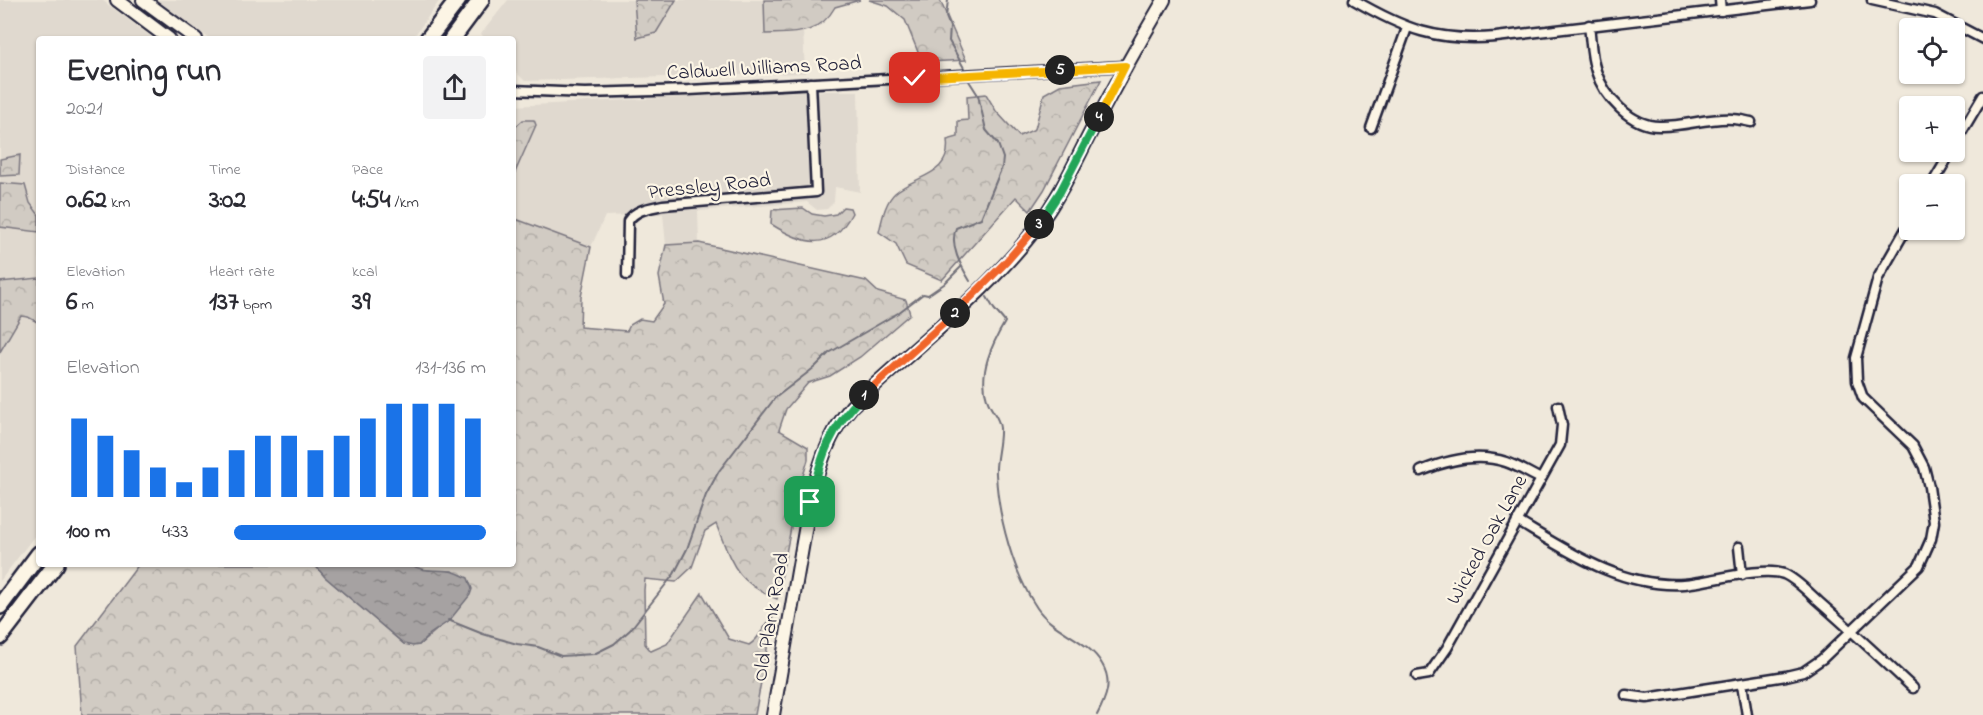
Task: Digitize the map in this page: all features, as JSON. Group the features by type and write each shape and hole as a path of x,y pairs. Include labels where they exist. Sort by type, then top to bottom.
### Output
{"highway":[{"path":"430,36 458,0"},
{"path":"446,36 472,0"},
{"path":"454,36 481,0"},
{"path":"0,606 36,558"},
{"path":"0,637 54,567"}],"street":[{"path":"117,0 165,36"},
{"path":"143,0 192,36"},
{"name":"Old Plank Road","path":"773,715 810,502 818,469 831,437 852,406 957,312 1039,224 1060,192 1125,66 1164,0"},
{"path":"1354,0 1407,28 1466,39 1810,0"},
{"path":"1720,0 1721,11"},
{"path":"1872,0 1935,14 1983,39"},
{"path":"1589,25 1594,63 1600,82 1621,109 1633,119 1644,124 1660,126 1733,118 1751,122"},
{"path":"1371,128 1407,28"},
{"name":"Caldwell Williams Road","path":"516,90 585,93 1125,66"},
{"name":"Pressley Road","path":"627,275 628,221 640,211 663,205 816,192 811,83"},
{"path":"1965,126 1983,96"},
{"path":"1626,695 1647,698 1742,684 1803,672 1822,659 1919,566 1931,539 1934,522 1924,467 1913,446 1863,398 1857,381 1856,358 1878,278 1900,240"},
{"name":"Wicked Oak Lane","path":"1417,676 1429,674 1447,648 1560,445 1562,425 1558,406"},
{"path":"1421,471 1438,464 1475,458 1506,462 1541,479"},
{"path":"1517,521 1583,560 1616,574 1642,581 1683,584 1770,572 1785,574 1851,629 1913,688"},
{"path":"1739,547 1742,575"},
{"path":"1742,684 1747,715"}],"shaded area":[{"path":"0,0 102,0 150,36 36,36 36,534 0,581"},
{"path":"157,0 440,0 414,36 206,36"},
{"path":"508,0 860,0 835,7 802,8 805,73 525,81 516,72 516,36 483,36 481,34"},
{"path":"802,91 858,91 860,192 835,187 834,202 827,209 817,210 807,202 698,211 699,243 666,245 663,214 605,216 591,247 516,219 516,106"}],"green space":[{"path":"634,0 676,0 656,33 637,38"},
{"path":"764,0 860,0 835,7 821,23 805,31 765,34"},
{"path":"869,0 940,0 966,60 928,62 920,57 905,20 888,6"},
{"path":"1101,80 1044,190 1030,211 1016,197 942,280 906,265 896,244 879,232 884,211 895,193 938,168 944,161 947,140 958,137 958,121 968,120 967,96 986,94 996,111 1019,136 1035,129 1044,94 1060,85"},
{"path":"523,120 534,120 536,125 516,170 516,126"},
{"path":"20,155 19,175 0,176 0,159"},
{"path":"0,183 25,185 30,203 36,211 36,232 0,227"},
{"path":"843,207 850,208 852,213 844,226 826,240 816,241 795,237 771,224 772,210 803,208 812,214 824,216 836,214"},
{"path":"516,219 591,247 581,297 580,327 627,331 630,325 640,319 652,321 664,304 659,276 666,245 699,243 866,281 878,292 906,300 910,314 860,357 830,376 808,383 786,409 779,430 808,447 808,460 798,492 777,599 752,586 743,578 731,560 716,524 705,531 692,567 676,582 645,579 645,644 651,651 667,644 702,593 729,639 749,645 773,616 755,715 82,715 77,646 137,567 317,567 325,577 404,644 419,645 447,621 452,571 425,570 415,567 516,567"},
{"path":"36,278 36,321 21,316 0,352 0,282"}],"water":[{"path":"317,567 416,567 458,573 468,578 472,589 470,595 449,621 419,645 413,646 404,644 325,577"}],"waterway":[{"path":"948,0 946,17 950,27 949,41 964,68"},
{"path":"969,81 978,95 986,130 998,144 1003,158 1002,167 981,218 956,228 954,235 955,249 970,281"},
{"path":"448,620 483,634 517,644 538,647 561,656 594,654 614,644 630,630 674,574 687,549 706,495 719,471 775,398 829,353 898,313 923,294 928,295 944,284 961,267"},
{"path":"987,297 1005,322 991,349 984,379 987,399 1000,428 996,463 997,490 1008,544 1028,594 1044,617 1088,648 1102,664 1108,684 1097,715"}],"route":[{"path":"810,502 824,453 842,418 868,391 957,312 1039,224 1060,192 1125,66 915,78"}]}
